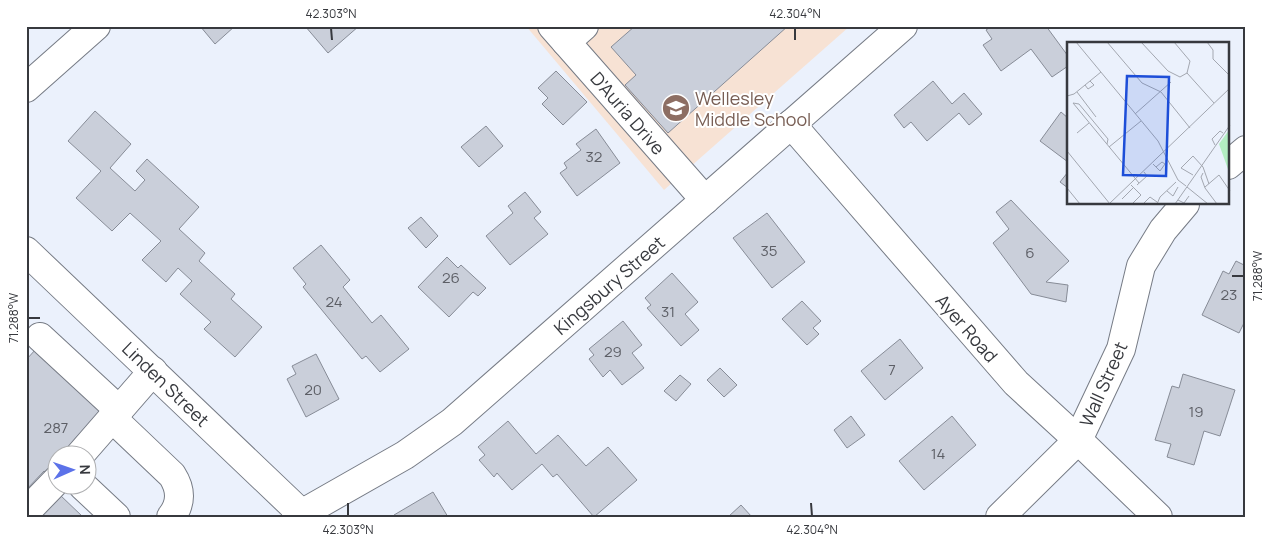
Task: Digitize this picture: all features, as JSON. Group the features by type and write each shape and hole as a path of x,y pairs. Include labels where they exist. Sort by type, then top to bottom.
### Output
{"street":[{"path":"26,88 96,26"},
{"name":"Kingsbury Street","path":"301,516 405,455 443,430 903,26"},
{"name":"D'Auria Drive","path":"568,32 705,200"},
{"name":"Ayer Road","path":"791,124 1016,383 1158,517"},
{"path":"1230,163 1246,150"},
{"name":"Wall Street","path":"1000,517 1078,440 1121,349 1141,266 1163,230 1184,205"},
{"name":"Linden Street","path":"31,265 153,371 301,516"},
{"path":"40,337 172,475 179,492 179,502 171,517"},
{"path":"88,446 153,371"},
{"path":"26,512 48,489"},
{"path":"94,496 116,517"}],"shaded area":[{"name":"Wellesley Middle School","path":"526,26 850,26 664,190"}],"building":[{"path":"200,26 235,26 215,44"},
{"path":"305,26 359,26 328,53"},
{"path":"635,26 788,26 668,133 625,85 636,75 611,47"},
{"path":"992,26 1046,26 1067,55 1067,67 1052,77 1031,49 1001,71 983,45 992,39 986,30"},
{"path":"556,71 587,102 563,125 542,104 548,98 538,88"},
{"path":"933,81 952,104 964,93 982,114 969,125 959,113 927,141 911,122 904,128 894,115"},
{"path":"95,111 131,144 110,168 135,191 145,180 136,171 147,159 199,207 179,229 205,253 199,261 235,294 231,299 262,327 235,357 204,329 211,322 180,294 192,281 178,268 166,282 142,260 161,241 130,213 112,231 76,198 101,171 68,141"},
{"path":"1061,112 1067,117 1067,161 1040,141"},
{"path":"486,126 503,146 479,167 461,147"},
{"path":"596,129 620,163 577,196 560,173 567,168 564,163 581,150 576,144"},
{"path":"1067,173 1067,187 1060,182"},
{"path":"525,192 541,212 534,218 548,234 510,265 486,236 513,213 508,206"},
{"path":"1011,200 1069,261 1046,282 1068,285 1066,302 1031,294 993,243 1009,229 996,212"},
{"path":"767,213 805,262 772,288 733,238"},
{"path":"421,217 438,236 426,248 408,228"},
{"path":"321,245 350,280 343,287 372,323 381,315 409,349 380,372 366,356 362,359 303,287 306,284 293,268"},
{"path":"447,257 458,268 461,265 486,288 478,296 473,292 449,317 418,287"},
{"path":"1236,261 1246,266 1246,319 1239,333 1202,315 1223,271 1229,274"},
{"path":"672,273 698,302 685,314 699,330 681,346 647,308 651,305 645,298"},
{"path":"802,301 821,321 813,328 819,334 807,345 782,319"},
{"path":"623,321 642,345 632,353 644,368 622,385 610,370 603,377 589,359 594,355 589,349"},
{"path":"900,339 923,368 885,400 861,371"},
{"path":"36,349 101,411 72,442 76,446 48,446 48,474 44,471 26,490 26,360"},
{"path":"316,354 339,399 306,417 287,379 296,374 292,366"},
{"path":"720,368 737,385 724,397 707,380"},
{"path":"1183,374 1235,390 1220,436 1204,431 1194,465 1167,457 1171,444 1155,440 1172,386 1179,388"},
{"path":"680,375 691,384 676,401 664,391"},
{"path":"851,416 865,435 847,448 834,430"},
{"path":"952,416 976,445 924,490 899,461"},
{"path":"508,421 536,454 558,435 586,466 608,447 637,480 594,517 557,474 553,477 542,464 512,490 497,473 494,477 479,460 485,455 478,447"},
{"path":"433,492 448,517 394,517 394,515"},
{"path":"57,496 61,496 83,517 38,517"},
{"path":"741,505 752,517 728,517"}],"place":[{"name":"Wellesley Middle School","path":"676,108"}]}
